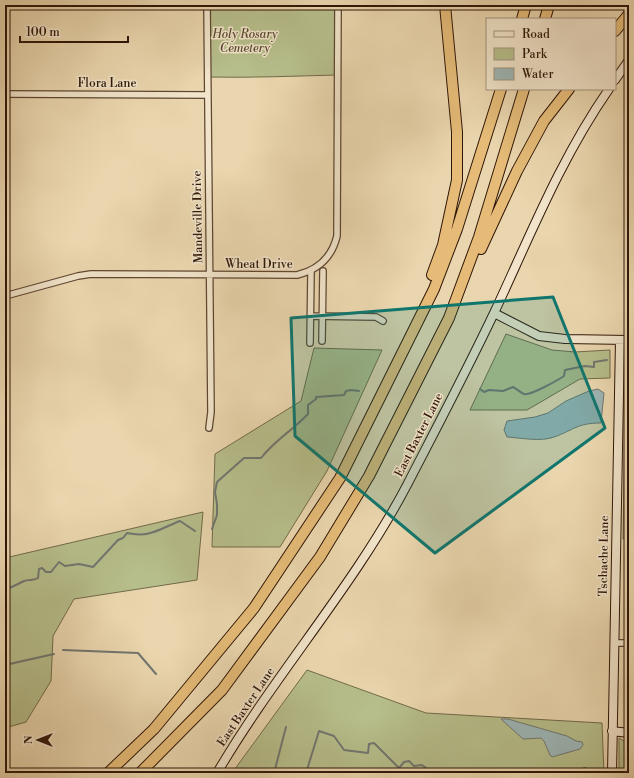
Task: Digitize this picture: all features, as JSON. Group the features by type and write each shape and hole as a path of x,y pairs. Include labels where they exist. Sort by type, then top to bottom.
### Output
{"highway":[{"path":"405,348 443,245 457,180 457,132 445,5"},
{"path":"522,18 526,5"},
{"path":"545,18 549,5"},
{"path":"616,30 629,14"},
{"path":"108,773 154,729 254,608 340,478 434,289 457,229 501,90"},
{"path":"449,318 479,237 524,90"},
{"path":"140,773 222,690 320,557 369,476 449,318 517,171 544,121 568,90"}],"main road":[{"path":"616,79 629,60"},
{"name":"East Baxter Lane","path":"217,773 242,731 389,518 494,313 533,227 584,126 608,90"},
{"path":"494,313 539,336 565,339 629,340"},
{"name":"Tschache Lane","path":"612,773 620,340"},
{"path":"612,730 629,733"}],"street":[{"name":"Mandeville Drive","path":"207,5 210,428"},
{"name":"Wheat Drive","path":"5,296 91,274 297,275 311,272 327,259 334,246 337,236 338,5"},
{"name":"Flora Lane","path":"5,94 208,95"},
{"path":"322,341 323,271"},
{"path":"310,343 311,272"},
{"path":"311,316 376,317 383,321"},
{"path":"614,643 629,643"}],"highlighted area":[{"path":"553,297 605,428 435,553 295,436 291,318"}],"green space":[{"name":"Holy Rosary Cemetery","path":"207,5 338,5 338,75 208,77"},
{"path":"506,334 552,350 575,352 610,350 610,378 580,379 527,410 470,410"},
{"path":"314,348 382,350 327,471 280,547 212,547 215,454 301,401"},
{"path":"626,350 629,350 629,539 623,539"},
{"path":"203,512 197,580 74,599 53,636 51,681 26,722 5,728 5,558"},
{"path":"307,670 426,713 602,723 604,773 232,773"},
{"path":"619,738 629,744 629,773 619,773"}],"water":[{"path":"598,389 604,393 601,423 586,424 561,434 543,439 507,437 504,430 507,421 535,417 548,413 566,401 589,391"},
{"path":"501,719 508,719 567,736 576,741 582,742 583,745 580,749 552,757 541,738 523,739"}],"waterway":[{"path":"480,389 484,392 489,390 503,391 513,387 524,394 532,393 564,376 565,370 585,366 594,367 594,362 607,360"},
{"path":"212,529 217,515 215,492 217,482 244,458 261,458 272,446 308,414 308,405 316,399 316,397 344,395 346,391 351,390 359,391"},
{"path":"5,590 24,581 38,578 39,569 42,568 46,572 51,572 59,562 65,566 79,564 93,567 118,540 123,538 127,533 148,534 180,521 195,531"},
{"path":"63,650 138,653 156,674"},
{"path":"5,665 54,654"},
{"path":"274,773 286,727"},
{"path":"306,773 319,731 334,736 344,750 368,753 369,744 374,743 399,768 404,762 409,761 414,766 422,765 433,773"},
{"path":"569,773 585,768 595,773"}]}
